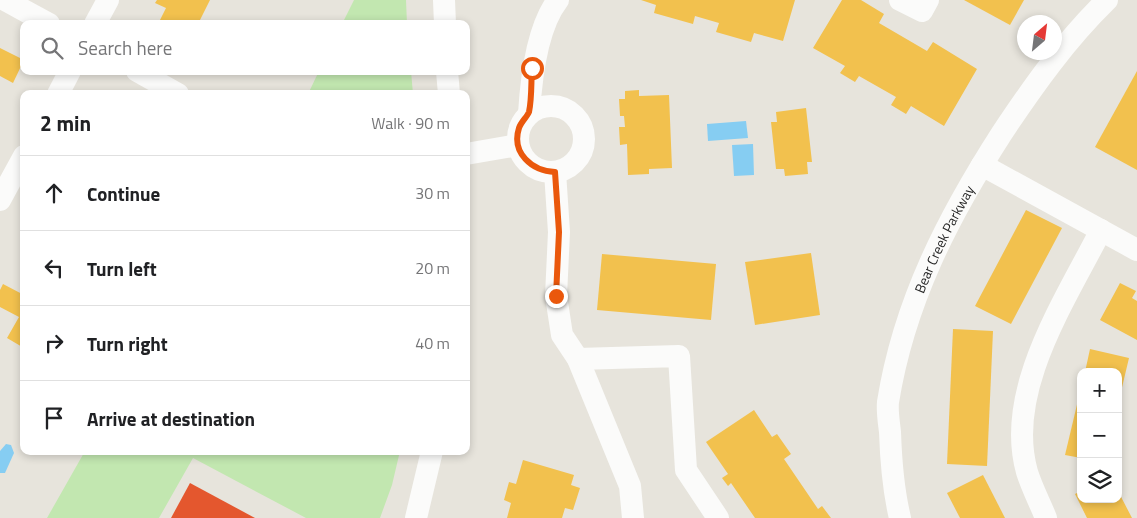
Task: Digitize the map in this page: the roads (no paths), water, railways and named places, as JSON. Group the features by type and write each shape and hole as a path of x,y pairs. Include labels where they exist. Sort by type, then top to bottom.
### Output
{"street":[{"path":"5,0 42,20"},
{"path":"98,20 108,0"},
{"path":"444,0 445,20"},
{"path":"529,114 532,68 551,9 558,0"},
{"path":"900,0 922,11 928,0"},
{"name":"Bear Creek Parkway","path":"900,518 892,485 888,404 910,311 946,225 982,164 1037,80 1086,21 1107,0"},
{"path":"60,90 68,75"},
{"path":"143,75 171,90"},
{"path":"447,75 449,90"},
{"path":"550,105 561,107 571,112 579,120 584,142 578,158 566,169 555,172 535,168 521,154 518,145 519,128 529,114 538,108 550,105"},
{"path":"470,153 518,145"},
{"path":"0,200 20,163"},
{"path":"982,164 1137,250"},
{"path":"555,172 559,232 556,296 562,335 578,359 630,486 633,518"},
{"path":"1046,518 1027,472 1022,439 1029,379 1041,349 1101,230"},
{"path":"578,359 679,356 686,470 718,518"},
{"path":"416,518 431,455"}],"water":[{"path":"746,121 748,138 708,141 707,124"},
{"path":"753,144 754,175 734,176 732,145"},
{"path":"6,444 11,445 14,453 5,473 0,473 0,451"}]}
